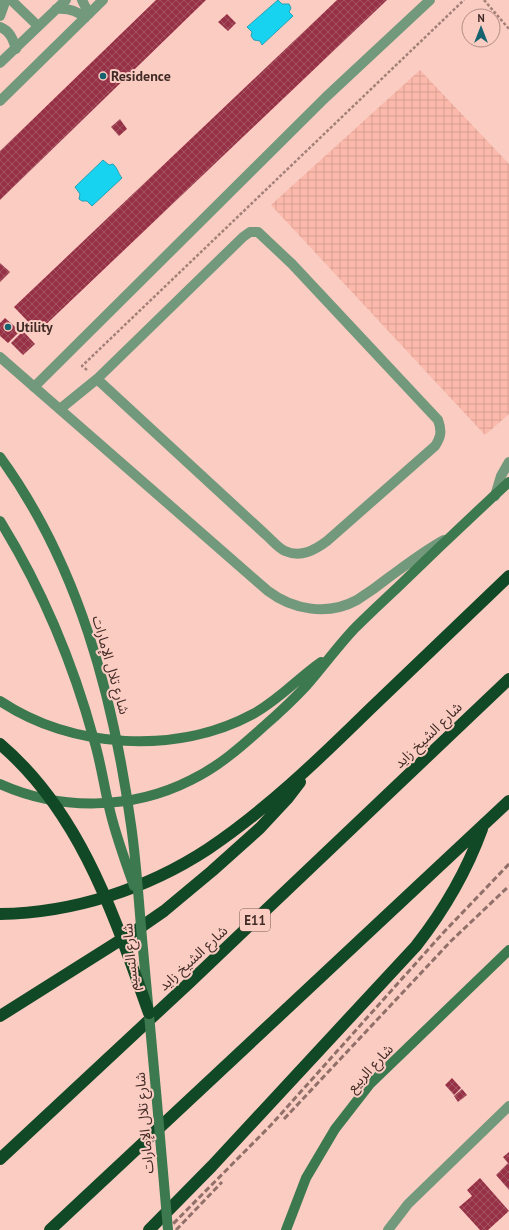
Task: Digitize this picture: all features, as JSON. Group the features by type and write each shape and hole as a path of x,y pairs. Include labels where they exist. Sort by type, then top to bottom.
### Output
{"highway":[{"path":"0,914 30,912 84,903 136,886 161,875 185,863 214,845 309,768 509,576"},
{"name":"شارع الشيخ زايد","path":"0,1159 190,982 509,679"},
{"path":"0,744 26,769 44,790 79,843 107,900 149,1013"},
{"path":"0,1016 138,929 188,892 218,867 274,814 287,799 309,768"},
{"path":"50,1230 509,801"},
{"path":"149,1230 212,1166 416,946 433,924 465,871 484,826"}],"main road":[{"name":"شارع تلال الإمارات","path":"0,457 27,496 60,558 86,624 109,704 125,785 133,840 138,899"},
{"path":"0,784 48,800 90,804 132,800 152,795 191,780 209,770 243,745 295,698 365,618 509,482"},
{"path":"0,521 14,544 47,607 74,673 95,741 118,840 138,899"},
{"path":"0,701 27,717 67,732 114,740 162,740 209,731 254,714 330,657"},
{"name":"شارع النسيم","path":"138,899 149,1013"},
{"name":"شارع الربيع","path":"286,1230 306,1178 335,1129 370,1084 509,950"},
{"name":"شارع تلال الإمارات","path":"149,1013 168,1230"}],"street":[{"path":"0,16 4,5 4,0"},
{"path":"11,0 38,26"},
{"path":"0,64 66,0"},
{"path":"82,0 87,16"},
{"path":"0,102 103,0"},
{"path":"34,387 326,97 430,0"},
{"path":"56,9 63,8 76,11 87,16"},
{"path":"0,27 9,33 14,40 16,49"},
{"path":"60,409 97,380 243,237 250,232 258,232 292,264 438,420 441,429 440,438 435,446 315,550 300,553 284,551 97,380"},
{"path":"0,357 268,591 282,601 310,609 334,608 356,600 419,555 452,535"},
{"path":"495,496 501,476 509,462"},
{"path":"388,1230 408,1204 509,1106"}],"path":[{"path":"97,380 82,366 464,0"},
{"path":"484,0 509,29"}],"shaded area":[{"path":"420,70 509,164 509,414 485,435 271,205"}],"water":[{"path":"278,0 282,4 289,4 291,8 289,12 293,16 262,45 260,41 254,40 251,36 252,32 247,27"},
{"path":"103,160 109,165 113,164 122,178 92,206 87,201 82,201 79,199 80,194 75,187"}],"building":[{"name":"Residence","path":"156,0 206,0 0,200 0,151"},
{"path":"337,0 387,0 38,332 14,307"},
{"path":"227,14 236,23 228,31 218,22"},
{"path":"120,119 127,129 119,136 111,127"},
{"path":"0,263 10,272 0,282"},
{"name":"Utility","path":"5,318 20,331 8,343 0,336 0,323"},
{"name":"Utility","path":"23,331 35,344 23,355 11,343"},
{"path":"452,1078 461,1088 454,1095 445,1085"},
{"path":"462,1089 467,1095 458,1102 454,1096"},
{"path":"509,1152 509,1190 496,1175 508,1163 503,1157"},
{"path":"480,1178 509,1211 488,1230 480,1230 459,1207 472,1196 467,1190"}],"railway":[{"path":"167,1230 271,1125 443,933 509,864"},
{"path":"284,1119 451,941 509,886"},
{"path":"176,1230 222,1182"}],"place":[{"name":"Residence","path":"103,76"},
{"name":"Utility","path":"8,327"}]}
